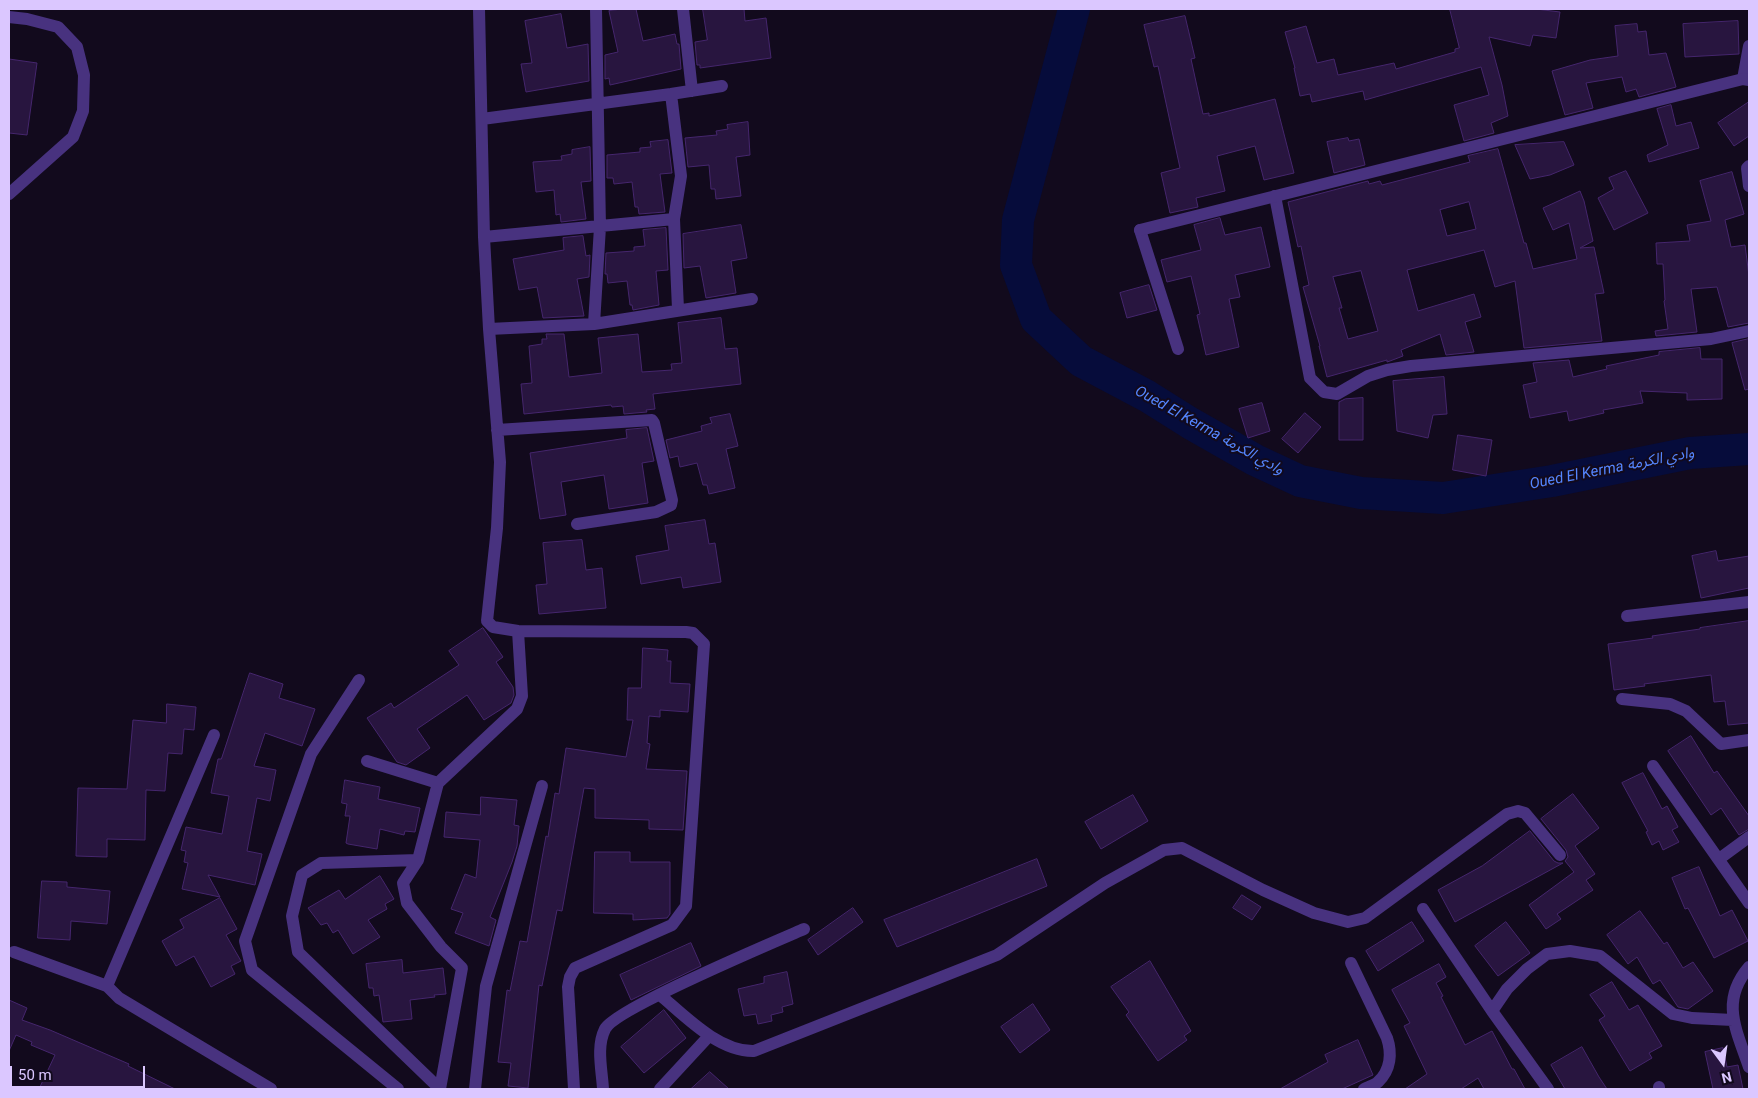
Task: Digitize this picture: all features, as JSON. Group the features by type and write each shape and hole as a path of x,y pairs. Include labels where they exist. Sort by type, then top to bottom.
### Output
{"street":[{"path":"479,9 484,236 489,329 500,462 498,528 487,621 493,627 518,631 686,632 693,633 704,644 686,906 672,925 575,968 570,977 568,987 574,1089"},
{"path":"594,324 600,227 596,9"},
{"path":"683,9 692,91"},
{"path":"9,16 58,27 77,47 84,75 84,111 73,137 9,194"},
{"path":"1178,349 1140,230 1746,79 1749,46"},
{"path":"482,119 722,86"},
{"path":"671,94 681,176 674,219 678,309"},
{"path":"1749,166 1747,168 1749,186"},
{"path":"1274,196 1310,378 1324,392 1337,394 1368,376 1387,370 1411,366 1711,339 1749,331"},
{"path":"484,236 674,219"},
{"path":"489,329 594,324 752,298"},
{"path":"497,430 652,420 672,500 671,505 656,512 577,524"},
{"path":"1627,616 1749,602"},
{"path":"440,1089 462,968 441,947 407,903 403,883 418,860 438,783 517,709 522,696 518,631"},
{"path":"359,680 312,754 245,941 252,970 398,1089"},
{"path":"1622,699 1670,704 1686,711 1721,744 1749,740"},
{"path":"107,986 214,735"},
{"path":"366,761 438,783"},
{"path":"1653,766 1749,903"},
{"path":"475,1089 486,986 542,786"},
{"path":"660,995 709,1036 743,1051 754,1051 997,955 1105,883 1164,850 1182,848 1314,914 1348,922 1365,918 1507,814 1518,811 1525,813 1560,855"},
{"path":"1719,859 1749,837"},
{"path":"418,860 320,863 302,875 292,916 298,952 440,1089"},
{"path":"1423,909 1492,1011 1548,1089"},
{"path":"603,1089 600,1047 606,1028 627,1012 660,995 804,929"},
{"path":"1492,1011 1507,989 1534,964 1547,954 1570,951 1600,956 1672,1014 1692,1018 1734,1020"},
{"path":"14,952 107,986 119,998 271,1089"},
{"path":"1351,963 1387,1038 1391,1051 1387,1070 1381,1085 1364,1089"},
{"path":"1749,967 1740,978 1732,997 1734,1020 1749,1067"},
{"path":"660,1089 709,1036"}],"building":[{"path":"636,9 643,41 675,34 677,44 679,44 681,69 610,85 609,78 605,79 605,55 618,52 609,11"},
{"path":"703,9 744,9 745,21 766,18 771,58 700,68 700,65 697,65 695,42 707,40"},
{"path":"1450,9 1536,9 1560,12 1556,38 1533,35 1530,46 1489,37 1508,116 1491,123 1494,133 1464,141 1454,105 1489,95 1481,67 1365,100 1363,91 1312,102 1310,94 1300,96 1295,68 1285,32 1306,26 1317,63 1334,59 1338,75 1394,63 1396,69 1455,52 1455,49 1459,48"},
{"path":"561,14 567,48 588,44 589,81 526,92 521,64 532,63 525,21"},
{"path":"1185,16 1195,58 1191,59 1203,114 1209,113 1209,116 1275,99 1294,173 1264,180 1255,146 1217,156 1225,191 1196,198 1198,207 1170,213 1161,173 1180,168 1158,66 1154,67 1144,25"},
{"path":"1738,21 1739,54 1685,57 1683,24"},
{"path":"1637,24 1638,32 1646,31 1649,55 1666,53 1676,87 1639,97 1636,89 1626,92 1622,77 1586,83 1593,108 1565,115 1552,71 1590,60 1618,56 1615,26"},
{"path":"9,59 37,63 27,135 9,133"},
{"path":"1749,102 1749,136 1734,146 1718,123"},
{"path":"1671,105 1676,126 1691,122 1699,148 1649,162 1647,155 1668,145 1657,109"},
{"path":"748,122 750,155 736,157 741,196 716,199 715,189 711,189 709,165 688,167 685,138 717,135 716,131 728,129 727,125"},
{"path":"1348,138 1349,141 1359,139 1365,165 1334,173 1327,142"},
{"path":"668,140 672,173 660,174 665,212 639,214 638,207 635,207 632,182 614,184 613,178 607,178 607,155 640,152 640,148 651,147 650,142"},
{"path":"1564,142 1574,165 1550,175 1530,179 1515,145"},
{"path":"590,147 591,181 581,182 586,219 561,222 560,214 556,215 554,190 536,192 533,162 562,160 561,156 572,154 572,150"},
{"path":"1498,149 1533,269 1577,259 1569,223 1553,230 1543,208 1580,191 1593,241 1580,248 1594,247 1604,293 1595,294 1602,341 1524,348 1515,281 1495,287 1484,250 1407,270 1418,311 1474,294 1481,317 1465,322 1474,352 1446,355 1440,334 1401,350 1403,356 1390,361 1387,362 1387,360 1327,377 1303,287 1309,285 1301,246 1298,247 1288,202 1368,181 1369,184 1380,181 1382,185 1470,162 1468,156","holes":["1469,202 1476,229 1447,236 1440,210","1361,271 1378,331 1348,339 1333,277"]},
{"path":"1626,171 1648,213 1614,230 1598,198 1614,189 1609,178"},
{"path":"1732,172 1744,214 1725,220 1731,247 1745,245 1749,276 1749,323 1728,327 1717,287 1691,289 1697,332 1656,336 1655,331 1668,329 1664,301 1663,264 1657,264 1656,243 1690,241 1687,225 1711,221 1700,181"},
{"path":"1220,218 1225,235 1261,227 1270,267 1235,275 1240,297 1229,299 1239,347 1206,355 1197,315 1200,314 1191,276 1167,282 1161,260 1201,250 1194,225"},
{"path":"741,225 747,258 731,261 736,293 706,298 700,266 684,268 683,234"},
{"path":"666,228 668,270 656,271 659,305 633,310 632,305 630,305 627,281 608,283 607,274 605,274 606,253 634,251 634,247 645,246 643,230"},
{"path":"583,236 586,256 590,255 589,277 577,279 584,316 543,318 537,287 519,290 513,259 564,250 563,238"},
{"path":"1149,285 1157,310 1127,318 1120,293"},
{"path":"721,318 725,349 737,348 741,384 653,394 655,409 646,410 647,412 624,414 623,406 612,407 611,405 524,414 521,384 532,383 529,346 542,344 542,339 547,339 546,334 564,334 569,377 602,373 598,338 638,334 642,372 672,370 671,364 682,363 678,323"},
{"path":"1749,339 1749,389 1745,390 1732,343"},
{"path":"1700,348 1701,359 1722,359 1722,399 1687,400 1687,393 1640,391 1643,403 1603,410 1604,413 1569,421 1567,411 1530,418 1523,385 1537,382 1533,363 1569,360 1573,377 1607,369 1606,366 1659,355 1659,352"},
{"path":"1444,377 1447,414 1433,415 1428,438 1397,431 1393,381"},
{"path":"1363,398 1363,440 1339,440 1339,402 1345,399"},
{"path":"1262,403 1270,431 1248,438 1239,409"},
{"path":"1305,413 1321,427 1298,453 1282,439"},
{"path":"730,414 738,446 726,449 735,488 709,494 707,485 703,485 697,463 680,467 678,456 670,458 666,440 702,431 701,426 712,423 710,418"},
{"path":"647,428 654,461 642,463 648,503 609,509 604,475 561,482 566,515 540,519 530,453 627,438 626,430"},
{"path":"1458,435 1492,440 1486,476 1453,470"},
{"path":"705,520 709,544 715,543 721,582 683,588 681,577 641,584 636,556 669,550 665,526"},
{"path":"582,540 586,570 602,568 606,608 539,614 536,585 547,584 543,543"},
{"path":"1716,551 1718,561 1749,556 1749,588 1701,598 1692,556"},
{"path":"1749,621 1749,723 1728,725 1725,701 1714,702 1711,675 1614,690 1608,644"},
{"path":"483,628 503,657 496,662 513,687 514,695 511,703 484,720 467,695 417,729 430,748 406,765 397,762 367,718 391,703 394,708 459,665 449,651"},
{"path":"643,648 668,650 667,661 671,661 670,683 690,684 688,712 660,710 660,717 649,716 647,743 650,744 646,769 687,771 683,830 649,829 649,820 595,818 595,789 584,788 562,911 557,910 542,986 539,985 528,1088 508,1086 511,1063 498,1062 507,990 510,991 520,941 527,942 546,836 548,837 555,793 559,794 566,748 626,757 633,720 627,720 628,688 641,688"},
{"path":"250,673 283,684 279,698 315,709 302,746 265,733 254,766 276,770 270,801 257,798 247,851 262,854 255,885 208,875 220,897 182,889 188,863 184,862 186,851 181,850 186,827 222,834 229,796 211,793 218,759 221,759"},
{"path":"167,704 196,707 194,730 184,729 182,754 168,753 165,791 146,790 145,840 107,839 107,857 76,856 78,788 127,789 133,720 166,723"},
{"path":"1691,736 1714,773 1717,771 1749,816 1749,829 1739,835 1721,808 1711,815 1668,751"},
{"path":"1643,773 1662,809 1667,806 1678,827 1672,830 1679,842 1663,850 1659,841 1652,845 1646,832 1648,831 1622,783"},
{"path":"345,780 380,787 378,799 420,808 415,832 405,831 404,835 380,829 377,849 346,843 350,816 345,816 347,804 342,803"},
{"path":"1573,794 1599,828 1575,846 1595,874 1586,880 1593,890 1557,914 1561,919 1546,929 1529,905 1574,872 1565,861 1568,857 1566,850 1541,819"},
{"path":"1133,795 1148,821 1101,849 1085,822"},
{"path":"481,797 517,800 514,825 519,826 517,846 512,862 490,917 496,920 489,946 455,933 463,913 451,909 465,874 476,878 480,840 444,837 446,812 480,815"},
{"path":"1530,831 1554,861 1563,863 1455,922 1438,890 1482,866"},
{"path":"595,852 630,852 630,862 670,862 670,914 667,918 633,920 633,914 594,913"},
{"path":"1037,859 1047,886 897,947 884,920"},
{"path":"1699,867 1720,916 1732,910 1748,941 1714,958 1688,908 1685,909 1672,878"},
{"path":"380,876 394,899 385,904 387,909 368,920 380,937 353,954 338,930 333,933 327,923 321,925 308,908 339,890 345,899"},
{"path":"42,881 67,882 67,887 110,891 107,924 71,921 70,940 38,938"},
{"path":"1242,895 1261,907 1252,920 1233,908"},
{"path":"220,898 237,929 226,935 241,961 231,966 235,974 211,987 194,956 176,966 162,941 184,928 180,920"},
{"path":"853,908 863,922 818,955 808,940"},
{"path":"1640,911 1664,944 1667,942 1683,968 1693,962 1713,991 1688,1009 1678,1007 1660,980 1653,984 1637,957 1628,964 1607,935"},
{"path":"1412,922 1424,941 1378,971 1366,951"},
{"path":"1506,922 1530,953 1498,976 1475,946"},
{"path":"691,943 701,966 631,1000 620,975"},
{"path":"402,960 403,973 443,968 446,994 410,1000 412,1019 383,1022 379,995 374,996 373,988 369,988 366,964"},
{"path":"1150,961 1191,1031 1184,1036 1187,1040 1158,1061 1126,1015 1129,1012 1111,987"},
{"path":"1439,964 1446,977 1436,983 1465,1045 1492,1031 1525,1089 1484,1089 1478,1078 1461,1089 1405,1089 1427,1074 1404,1026 1410,1023 1392,990"},
{"path":"787,972 793,1004 782,1007 783,1012 771,1015 772,1021 758,1024 756,1014 744,1016 738,989 764,983 764,977"},
{"path":"1612,982 1629,1010 1638,1005 1662,1046 1649,1053 1652,1058 1630,1071 1599,1020 1605,1016 1590,995"},
{"path":"9,1000 27,1008 22,1020 129,1064 128,1066 175,1089 39,1089 55,1055 31,1045 32,1042 16,1035 9,1051"},
{"path":"1033,1004 1050,1030 1020,1053 1001,1027"},
{"path":"664,1010 686,1038 644,1073 621,1047"},
{"path":"1358,1040 1373,1075 1342,1089 1280,1089 1328,1062 1325,1055"},
{"path":"1582,1047 1607,1089 1565,1089 1551,1065"},
{"path":"1723,1048 1727,1067 1738,1065 1743,1089 1713,1089 1705,1052"},
{"path":"710,1072 729,1089 691,1089"}],"waterway":[{"name":"Oued El Kerma وادي الكرمة","path":"1074,9 1018,220 1016,265 1036,319 1081,361 1147,396 1255,460 1300,481 1361,493 1443,498 1552,481 1690,453 1749,449"}]}
